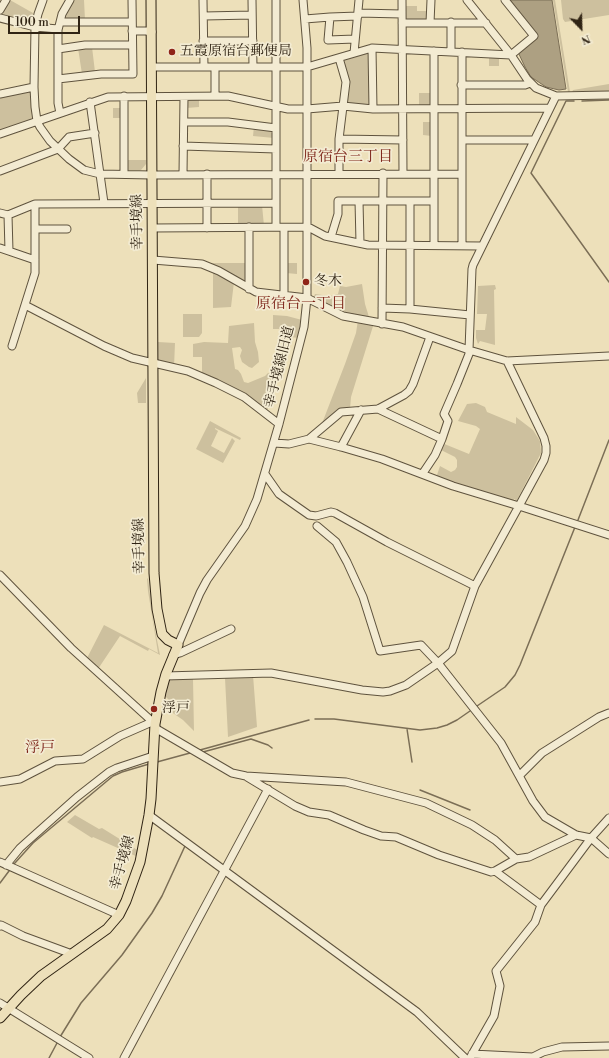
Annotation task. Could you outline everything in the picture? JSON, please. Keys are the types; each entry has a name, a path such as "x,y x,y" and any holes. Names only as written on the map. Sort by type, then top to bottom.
{"main road":[{"name":"幸手境線","path":"0,1018 41,976 97,938 107,929 119,915 132,888 140,862 149,815 154,725 165,676 178,645 165,638 162,634 155,591 153,515 151,0"}],"street":[{"path":"0,10 6,0"},
{"path":"44,0 38,14 35,28 34,87 37,121 44,133 58,149 80,167 89,171 100,174 462,174"},
{"path":"60,113 58,103 58,29 62,14 70,0"},
{"path":"58,79 101,74 133,74 132,0"},
{"path":"203,0 204,67"},
{"path":"252,0 252,67"},
{"path":"276,0 276,203 280,227 284,295"},
{"name":"幸手境線旧道","path":"178,645 207,580 245,526 258,500 304,327 307,298 307,38 303,0"},
{"path":"354,53 359,0"},
{"path":"402,0 403,173"},
{"path":"430,23 431,0"},
{"path":"467,0 511,55 530,83 556,96 609,95"},
{"path":"151,67 307,67 372,48 511,55 534,36 505,0"},
{"path":"305,19 358,15 402,14"},
{"path":"204,16 252,16"},
{"path":"330,17 328,40 355,39"},
{"path":"0,18 35,28 58,29"},
{"path":"60,22 132,22"},
{"path":"402,23 451,22 486,24"},
{"path":"451,22 451,52"},
{"path":"132,32 146,34 152,32"},
{"path":"203,41 252,42"},
{"path":"58,49 85,45 132,45"},
{"path":"372,48 373,109"},
{"path":"434,51 434,245"},
{"path":"462,52 462,245"},
{"path":"339,58 346,82 339,139 339,173"},
{"path":"215,67 215,96"},
{"path":"461,85 525,85 530,83"},
{"path":"0,94 34,87"},
{"path":"124,96 124,174"},
{"path":"0,134 90,102 108,97 124,96 228,96 276,107 307,110 343,106 373,109 550,108"},
{"path":"423,473 435,455 442,439 448,421 444,414 469,354 472,269 556,96"},
{"path":"183,174 184,97"},
{"path":"90,102 104,203"},
{"path":"184,122 228,122 276,128"},
{"path":"0,171 58,149 69,137 95,133"},
{"path":"339,139 403,140"},
{"path":"462,140 534,140"},
{"path":"183,146 276,149"},
{"path":"382,324 383,173"},
{"path":"207,174 207,228"},
{"path":"331,238 338,214 338,201 434,201"},
{"path":"359,201 360,243"},
{"path":"410,201 410,309"},
{"path":"0,213 8,215 35,204 276,203"},
{"path":"12,346 35,273 35,204"},
{"path":"8,215 9,251"},
{"path":"249,227 249,289"},
{"path":"152,228 307,227 331,238 360,243 382,245 482,246"},
{"path":"35,229 68,229"},
{"path":"0,248 35,260"},
{"path":"153,260 202,264 219,271 249,289 264,294 307,298 343,316 403,327 469,350 507,361 609,356"},
{"path":"25,305 108,348 132,358 188,372 216,383 244,397 279,424"},
{"path":"382,308 410,309 470,315"},
{"path":"274,443 289,444 309,439 341,412 378,409 404,395 409,391 422,362 430,337"},
{"path":"165,676 271,673 362,690 383,692 402,687 438,663 452,651 475,586 544,460 546,453 544,438 507,361"},
{"path":"378,409 442,439"},
{"path":"341,447 362,410"},
{"path":"309,439 382,459 423,473 453,486 609,535"},
{"path":"265,474 279,494 309,515 316,516 335,512 387,542 475,586"},
{"path":"317,526 336,542 347,562 363,597 380,651 382,652 421,644 438,663 501,743 533,801 545,817 576,835 591,838 609,854"},
{"path":"1,576 70,648 154,725 232,773 246,776 346,782 426,803 472,825 495,840 516,859"},
{"path":"173,655 231,629"},
{"path":"520,775 542,753 599,717 609,713"},
{"path":"0,782 20,779 55,761 83,759 120,736 154,725"},
{"path":"119,915 3,864 77,797 109,772 153,756"},
{"path":"246,776 295,806 309,812 329,815 381,836 396,837 439,855 491,872 516,859 529,857 576,835"},
{"path":"124,1058 268,789"},
{"path":"149,815 417,1012 465,1058"},
{"path":"609,818 591,838 541,905 535,922 496,972 500,986 494,1016 471,1056 533,1057 543,1052 562,1047 609,1046"},
{"path":"495,871 541,905"},
{"path":"0,926 1,925 23,936 72,954"},
{"path":"0,1003 89,1058"}],"shaded area":[{"path":"8,0 33,13 31,23 0,15"},
{"path":"73,0 84,0 85,20 64,19"},
{"path":"508,0 552,0 566,89 559,90 546,87 531,77 518,52 538,37"},
{"path":"553,0 555,0 570,92 568,92"},
{"path":"561,0 609,0 609,15 565,22 563,19"},
{"path":"406,6 417,6 417,11 429,11 429,20 408,21 406,19"},
{"path":"92,47 95,72 82,74 78,48"},
{"path":"368,51 371,54 372,104 368,107 345,103 342,61 343,59"},
{"path":"489,56 499,56 499,66 489,66"},
{"path":"609,84 609,91 572,92 573,90"},
{"path":"28,90 30,92 31,120 0,132 0,96"},
{"path":"419,93 432,93 432,105 419,106"},
{"path":"187,99 199,99 199,107 186,108"},
{"path":"113,108 122,108 122,118 113,118"},
{"path":"423,122 432,122 432,136 423,135"},
{"path":"254,126 273,128 274,138 253,136"},
{"path":"125,160 146,160 146,164 141,170 128,170 126,168"},
{"path":"238,205 262,205 264,226 238,226"},
{"path":"205,263 246,263 247,284"},
{"path":"285,263 297,263 297,274 286,273"},
{"path":"214,271 234,282 231,307 213,308"},
{"path":"362,284 365,304 369,317 344,314 313,299 315,294 330,296 338,294 340,286 346,287"},
{"path":"495,285 495,345 480,341 478,344 476,330 485,330 487,314 477,314 478,286"},
{"path":"183,314 202,314 202,333 199,337 183,337"},
{"path":"273,315 287,316 302,320 299,338 281,336 282,329 273,329"},
{"path":"358,320 374,323 351,397 350,409 321,426 356,333"},
{"path":"254,323 255,342 259,362 252,368 249,367 242,362 240,356 242,350 240,347 232,348 235,369 241,374 244,382 248,383 265,376 268,373 274,374 267,412 201,374 202,357 193,357 193,344 204,342 228,343 229,326"},
{"path":"158,342 175,343 174,367 158,363"},
{"path":"146,378 146,403 138,403 137,393"},
{"path":"476,403 485,407 487,412 516,424 516,417 533,430 540,441 541,453 516,502 515,499 513,500 514,503 453,484 429,474 427,471 432,463 429,468 429,473 434,475 437,475 440,466 451,472 457,467 457,460 455,457 441,450 442,443 469,454 480,429 476,426 458,421 467,404"},
{"path":"210,421 241,438 240,440 215,428 218,431 211,446 224,453 232,438 235,441 223,463 196,449"},
{"path":"148,578 153,620 160,655 149,649 148,651 120,636 98,669 86,660 104,625 158,653 148,591"},
{"path":"253,675 257,727 228,737 225,678"},
{"path":"192,677 194,731 183,720 167,709 167,705 170,701 165,696 169,678"},
{"path":"75,815 99,829 102,828 139,851 138,857 93,837 92,838 67,822"}],"waterway":[{"path":"582,101 609,100"},
{"path":"574,101 566,101 531,173 609,282"},
{"path":"578,520 609,440"},
{"path":"477,706 505,687 515,675 575,527"},
{"path":"315,719 334,719 420,730 447,725 470,711"},
{"path":"200,750 309,720"},
{"path":"407,729 412,762"},
{"path":"200,750 203,752 251,739 272,748"},
{"path":"157,762 190,753"},
{"path":"14,864 33,843 113,776 149,764"},
{"path":"420,790 470,810"},
{"path":"60,1037 81,1003 122,955 152,913 162,896 185,846"},
{"path":"0,883 9,871"},
{"path":"49,1058 57,1043"}],"place":[{"name":"五霞原宿台郵便局","path":"172,52"},
{"name":"冬木","path":"306,282"},
{"name":"浮戸","path":"154,709"}],"district":[{"name":"原宿台三丁目","path":"348,157"},
{"name":"原宿台一丁目","path":"301,304"},
{"name":"浮戸","path":"40,748"}]}
